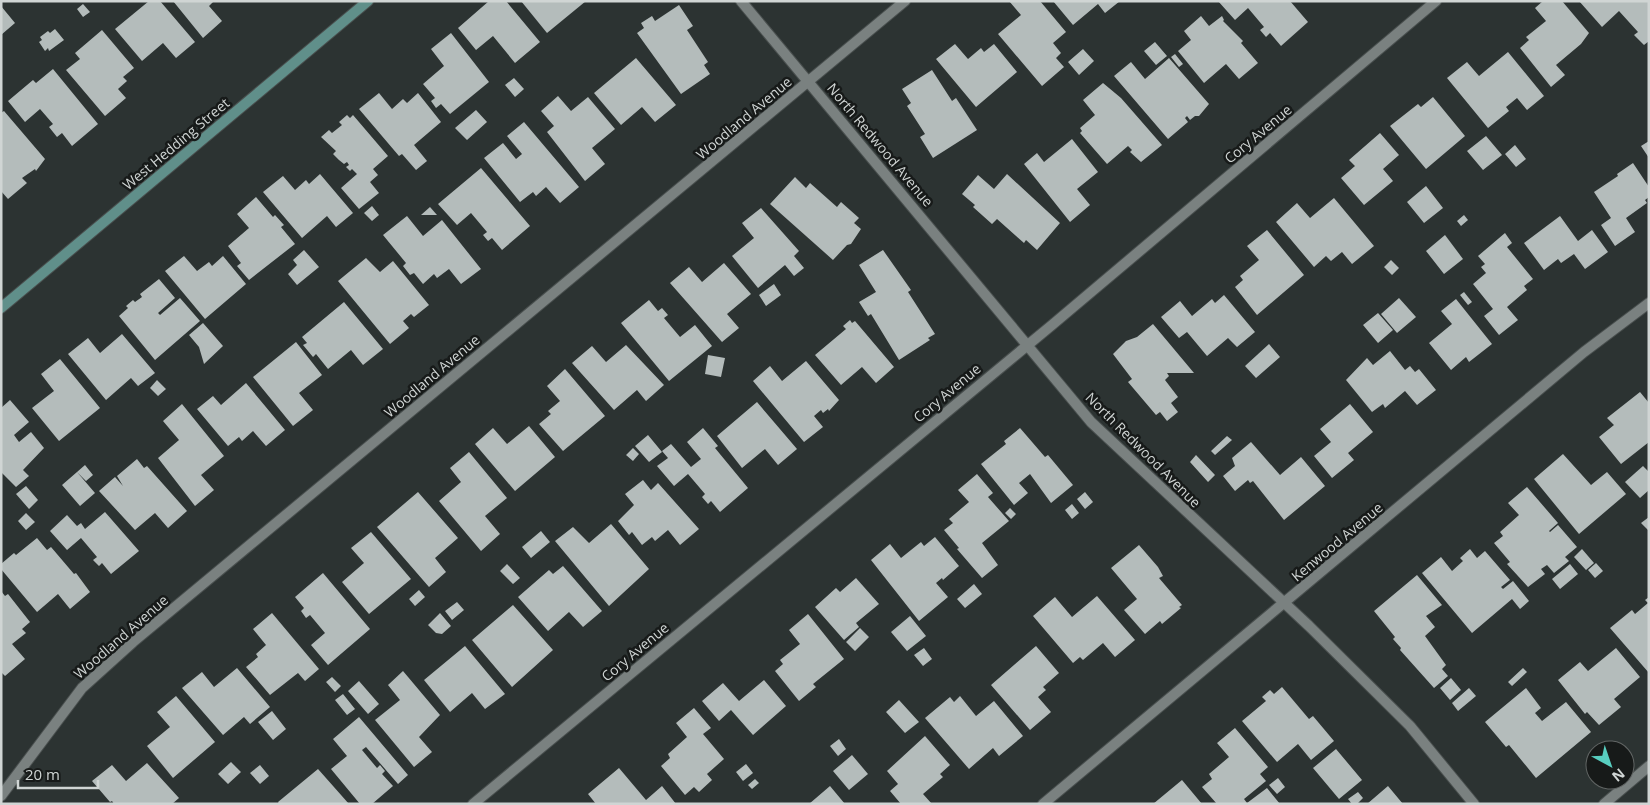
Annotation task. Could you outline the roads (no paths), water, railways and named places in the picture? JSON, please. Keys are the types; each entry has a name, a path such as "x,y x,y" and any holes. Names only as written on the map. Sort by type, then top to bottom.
{"main road":[{"name":"West Hedding Street","path":"1,308 368,1"}],"street":[{"name":"North Redwood Avenue","path":"741,1 1091,422 1410,726 1474,804"},
{"name":"Woodland Avenue","path":"1,796 82,688 133,642 904,1"},
{"name":"Cory Avenue","path":"473,804 1028,344 1436,1"},
{"name":"Kenwood Avenue","path":"1043,804 1584,352 1649,303"},
{"path":"1604,804 1649,766"}]}
